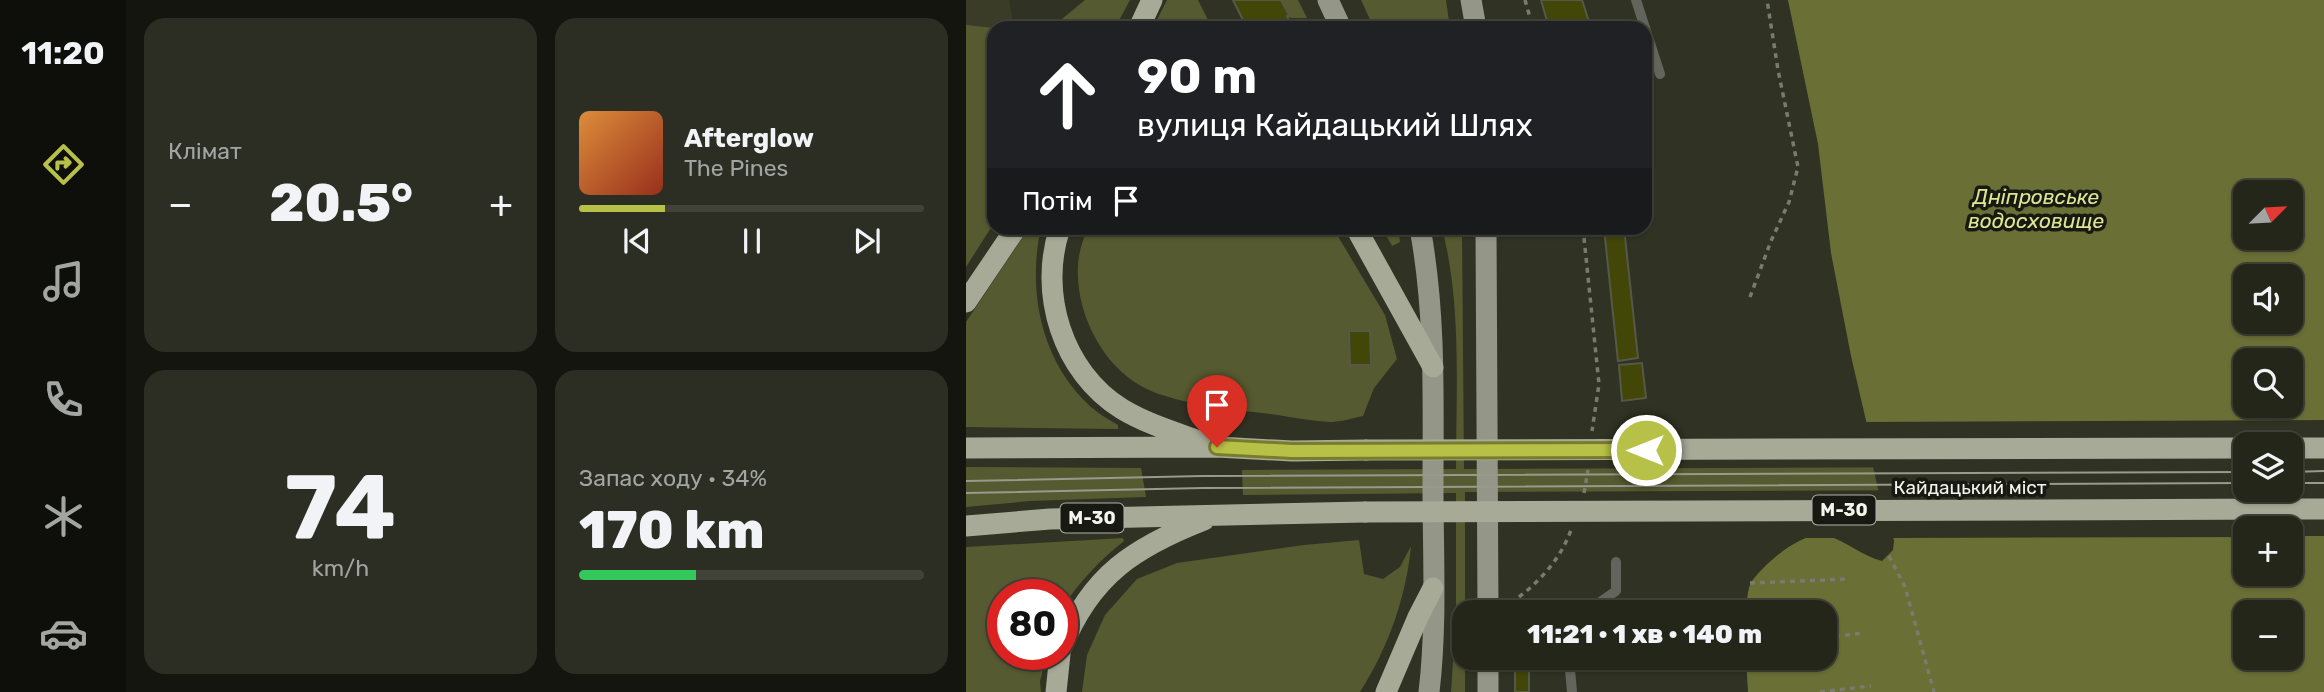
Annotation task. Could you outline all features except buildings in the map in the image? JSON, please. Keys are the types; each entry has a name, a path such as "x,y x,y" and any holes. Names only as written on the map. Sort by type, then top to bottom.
{"highway":[{"path":"1142,21 1152,0"},
{"path":"966,302 1011,235"},
{"path":"1058,235 1052,254 1051,283 1055,312 1067,347 1089,382 1120,407 1155,426 1217,447"},
{"path":"1360,235 1433,367"},
{"path":"966,448 1217,447"},
{"name":"Кайдацький міст","path":"1217,447 1292,451 2233,448"},
{"path":"2303,448 2324,447"},
{"name":"Кайдацький міст","path":"1219,514 2324,509"},
{"path":"1078,612 1094,589 1126,559 1165,536 1219,514"},
{"name":"М-30","path":"966,526 1050,519 1219,514"},
{"path":"1386,692 1433,588"},
{"path":"1055,692 1058,670"}],"main road":[{"path":"1328,0 1338,21"},
{"path":"1471,0 1475,21"},
{"path":"1421,235 1428,270 1433,367 1433,588 1429,692"},
{"path":"1486,235 1488,600"},
{"path":"1488,670 1488,692"}],"lane":[{"path":"1636,0 1643,21"},
{"path":"1652,49 1660,74"},
{"path":"1603,600 1616,591 1616,562"},
{"path":"1570,670 1572,692"}],"path":[{"path":"1525,0 1531,21"},
{"path":"1750,297 1789,202 1798,167 1767,0"},
{"path":"1889,556 1905,587 1934,692"},
{"path":"1750,583 1848,579"},
{"path":"1837,636 1865,633"},
{"path":"1820,692 1871,685"}],"shaded area":[{"path":"966,0 1009,0 1013,21 987,21 987,55 966,135"},
{"path":"1085,0 1130,0 1119,21 1060,21"},
{"path":"1167,0 1198,0 1208,21 1156,21"},
{"path":"1276,0 1298,0 1307,18 1285,16"},
{"path":"1361,0 1446,0 1449,21 1371,21"},
{"path":"966,25 987,27 987,234 966,267"},
{"path":"1024,235 1040,235 1037,300 1050,347 1060,369 1074,389 1094,410 1118,425 1118,429 966,427 966,322"},
{"path":"1086,235 1337,235 1385,315 1397,359 1374,388 1363,416 1339,421 1217,407 1153,392 1126,376 1113,364 1093,334 1078,282"},
{"path":"1386,235 1399,235 1400,242 1392,246"},
{"path":"1443,235 1462,235 1464,469 2203,466 2233,482 2233,489 1465,492 1465,600 1456,600 1456,493 1243,495 1242,470 1456,469 1457,378 1453,287"},
{"path":"966,467 1141,468 1146,497 1030,501 966,507"},
{"path":"1123,538 1124,541 1078,587 1078,579 987,579 987,670 1043,670 1041,692 966,692 966,547"},
{"path":"1359,540 1364,574 1383,579 1400,567 1411,546 1405,585 1394,622 1379,658 1360,692 1082,692 1087,655 1105,615 1137,579 1177,563"},
{"path":"1452,670 1465,670 1465,692 1451,692"}],"water":[{"name":"Дніпровське водосховище","path":"1788,0 2324,0 2324,692 1748,692 1747,670 1837,670 1837,600 1748,600 1750,584 1766,565 1797,542 1819,535 1828,536 1882,561 1893,550 1894,541 1851,356 1831,253 1818,144"}],"pier":[{"path":"2324,420 2324,536 2303,536 2303,516 2233,516 2233,537 1889,538 1863,422"},
{"path":"1825,531 1841,538 1798,538 1805,534"}],"tram line":[{"path":"2303,472 2324,471"},
{"path":"966,481 1203,476 2233,472"},
{"path":"966,493 1203,488 2233,483"},
{"path":"2303,483 2324,483"}],"route":[{"path":"1217,447 1292,451 1646,450"}]}
